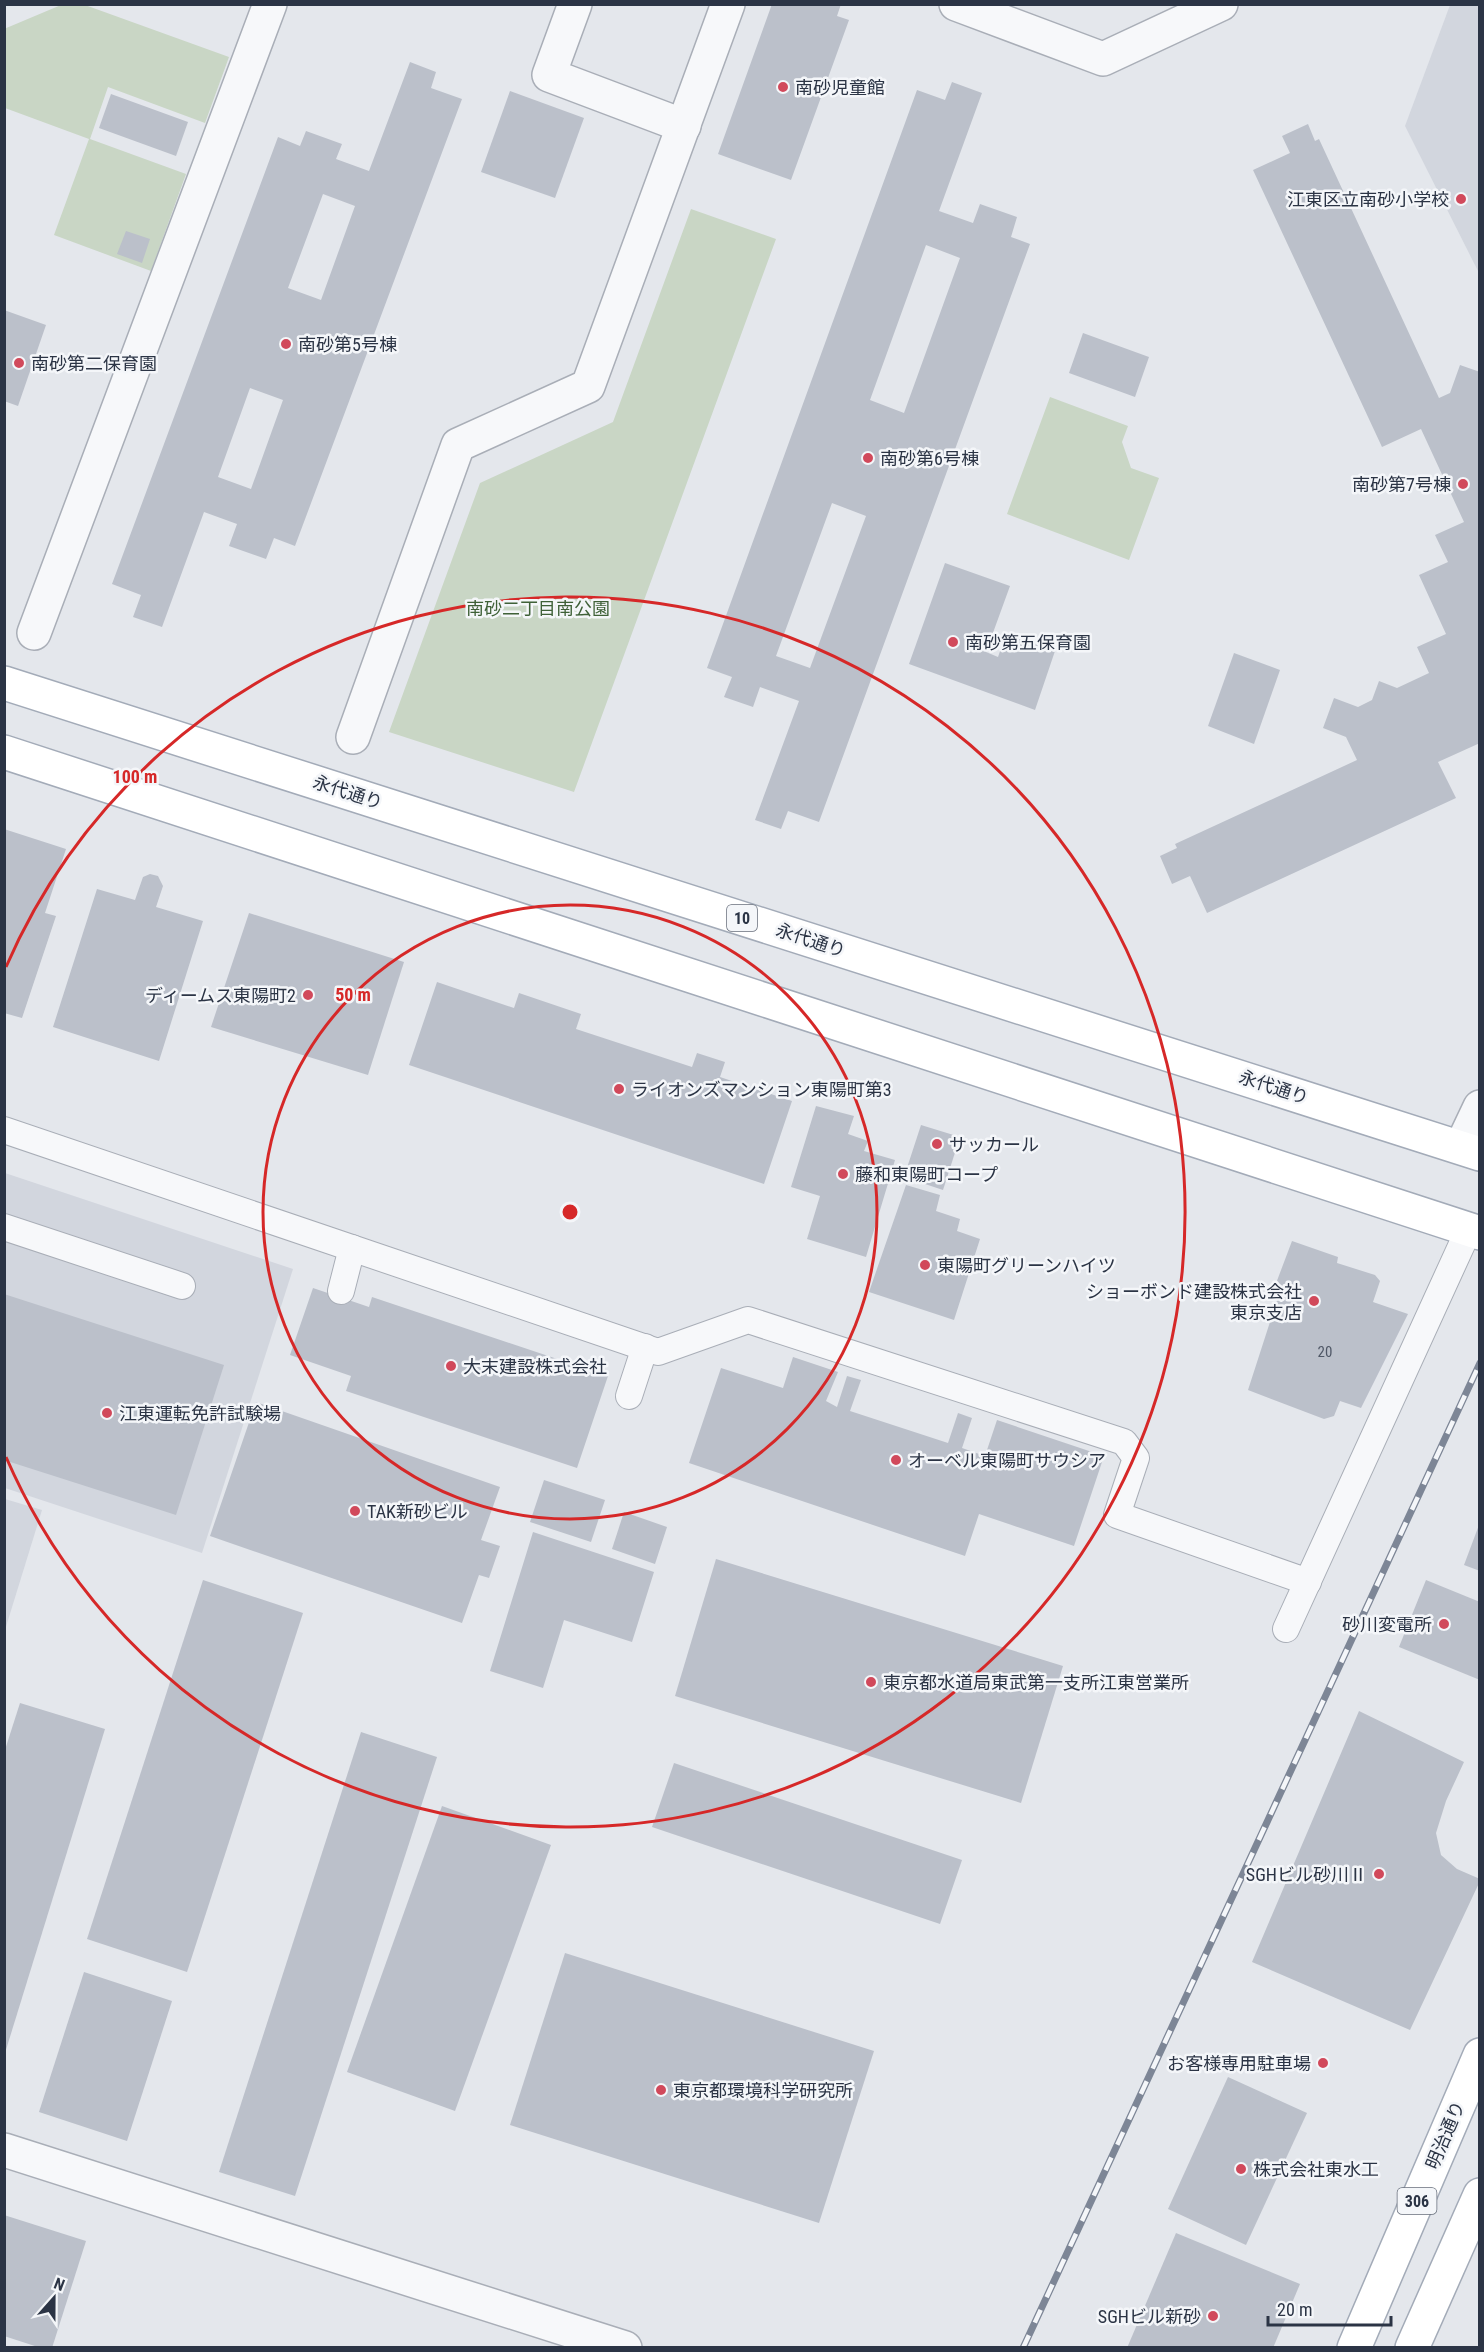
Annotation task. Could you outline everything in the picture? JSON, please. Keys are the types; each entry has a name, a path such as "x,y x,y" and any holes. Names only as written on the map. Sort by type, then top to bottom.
{"main road":[{"name":"永代通り","path":"4,682 1470,1150"},
{"path":"4,752 1474,1231"},
{"name":"明治通り","path":"1354,2348 1479,2055"},
{"path":"1412,2348 1479,2195"}],"street":[{"path":"34,633 270,4"},
{"path":"575,4 549,75 684,126"},
{"path":"352,737 458,445 588,386 728,4"},
{"path":"956,4 1103,59 1221,4"},
{"path":"1470,1150 1479,1107"},
{"path":"4,2150 625,2348"}],"lane":[{"path":"4,1130 658,1352 748,1320 1124,1442 1136,1458 1117,1515 1308,1582"},
{"path":"4,1227 182,1286"},
{"path":"1286,1629 1474,1231"},
{"path":"341,1291 352,1248"},
{"path":"629,1396 645,1347"}],"shaded area":[{"name":"江東区立南砂小学校","path":"1450,5 1479,5 1479,273 1405,126"},
{"path":"5,1173 293,1269 202,1553 5,1488"},
{"path":"4,1499 42,1510 5,1630"}],"green space":[{"path":"61,5 85,5 229,57 205,123 108,87 90,139 186,174 151,271 54,235 89,139 5,108 4,29"},
{"name":"南砂二丁目南公園","path":"691,209 776,239 574,792 389,732 480,483 613,422"},
{"path":"1050,397 1128,426 1122,442 1131,468 1159,478 1129,560 1007,514"}],"building":[{"name":"南砂児童館","path":"772,4 841,4 837,16 849,20 791,180 718,154"},
{"name":"南砂第5号棟","path":"410,62 436,72 431,88 462,99 295,546 274,538 266,559 229,546 237,524 204,512 162,627 133,617 141,595 112,584 278,137 300,146 306,131 342,144 336,159 369,171","holes":["323,194 355,206 321,300 288,288","250,388 283,400 251,489 218,477"]},
{"name":"南砂第6号棟","path":"952,82 982,93 939,211 973,223 980,204 1017,217 1011,237 1030,244 819,822 788,811 781,829 755,820 799,701 760,687 753,707 724,697 732,677 707,668 917,90 945,100","holes":["926,245 960,258 904,413 870,400","832,503 866,516 810,668 776,656"]},
{"path":"510,91 584,118 555,198 481,172"},
{"path":"111,94 188,122 176,156 99,128"},
{"name":"南砂第7号棟","path":"1308,124 1315,141 1319,139 1439,398 1450,393 1460,365 1480,372 1480,743 1438,762 1456,798 1207,913 1190,876 1172,884 1160,856 1177,848 1175,844 1357,760 1346,737 1323,728 1334,698 1358,707 1372,700 1379,681 1397,688 1429,673 1417,647 1446,634 1419,575 1448,562 1435,535 1464,522 1421,429 1382,447 1253,170 1290,153 1282,136"},
{"path":"126,231 150,239 142,263 117,254"},
{"name":"南砂第二保育園","path":"4,310 46,325 18,406 4,401"},
{"path":"1083,333 1149,357 1135,397 1069,373"},
{"name":"南砂第五保育園","path":"945,563 1010,586 986,652 998,657 1006,634 1055,651 1035,710 909,664"},
{"path":"1234,653 1280,670 1254,744 1208,726"},
{"path":"4,829 66,849 45,913 56,916 22,1018 4,1013"},
{"path":"150,874 158,876 163,886 156,907 203,921 159,1061 53,1027 97,889 135,900 143,877"},
{"name":"ディームス東陽町2","path":"249,913 404,962 368,1075 211,1027"},
{"name":"ライオンズマンション東陽町第3","path":"437,982 514,1008 519,993 581,1014 576,1029 692,1067 697,1053 725,1062 720,1077 792,1101 764,1184 409,1065"},
{"name":"藤和東陽町コープ","path":"816,1106 854,1116 848,1134 868,1141 864,1151 895,1160 866,1257 807,1239 820,1196 791,1187"},
{"path":"921,1125 960,1137 943,1190 904,1177"},
{"name":"東陽町グリーンハイツ","path":"906,1185 940,1195 936,1211 960,1219 957,1231 980,1239 954,1320 869,1292"},
{"path":"1292,1241 1338,1257 1337,1263 1375,1275 1380,1281 1373,1302 1408,1314 1361,1408 1340,1401 1334,1416 1324,1419 1248,1390 1281,1288 1275,1286"},
{"path":"313,1288 369,1307 372,1297 608,1376 577,1468 346,1391 351,1376 290,1355"},
{"name":"江東運転免許試験場","path":"4,1294 224,1365 176,1515 4,1460"},
{"name":"オーベル東陽町サウシア","path":"793,1357 838,1372 826,1401 837,1407 847,1376 861,1380 850,1411 948,1443 958,1413 972,1418 962,1448 985,1456 997,1420 1104,1456 1074,1546 979,1514 965,1556 689,1463 721,1368 783,1388"},
{"name":"TAK新砂ビル","path":"256,1402 500,1487 481,1540 500,1546 489,1578 479,1575 462,1623 210,1536"},
{"path":"544,1480 605,1500 591,1542 530,1522"},
{"path":"624,1512 667,1527 655,1564 612,1549"},
{"path":"1480,1525 1480,1571 1464,1565"},
{"path":"533,1532 654,1572 632,1642 564,1620 543,1688 490,1671"},
{"path":"716,1559 1063,1666 1021,1803 675,1696"},
{"path":"203,1580 303,1613 187,1972 87,1939"},
{"name":"砂川変電所","path":"1426,1580 1480,1602 1480,1680 1399,1647"},
{"path":"20,1703 105,1729 5,2053 4,1753"},
{"name":"SGHビル砂川Ⅱ","path":"1359,1711 1464,1762 1446,1801 1436,1833 1441,1855 1457,1869 1480,1881 1410,2030 1252,1962"},
{"path":"361,1732 437,1757 295,2196 219,2172"},
{"path":"674,1763 962,1860 940,1924 652,1827"},
{"path":"442,1806 551,1845 455,2111 347,2072"},
{"path":"565,1953 874,2051 819,2223 510,2125"},
{"path":"84,1972 172,2001 127,2141 39,2112"},
{"path":"1228,2077 1307,2113 1246,2245 1168,2209"},
{"path":"4,2215 86,2241 52,2348 41,2348 4,2336"},
{"name":"SGHビル新砂","path":"1176,2233 1300,2284 1273,2348 1127,2348"}],"railway":[{"path":"1023,2348 1480,1363"}],"place":[{"name":"南砂児童館","path":"783,87"},
{"name":"江東区立南砂小学校","path":"1461,199"},
{"name":"南砂第5号棟","path":"286,344"},
{"name":"南砂第二保育園","path":"19,363"},
{"name":"南砂第6号棟","path":"868,458"},
{"name":"南砂第7号棟","path":"1463,484"},
{"name":"南砂第五保育園","path":"953,642"},
{"name":"ディームス東陽町2","path":"308,995"},
{"name":"ライオンズマンション東陽町第3","path":"619,1089"},
{"name":"サッカール","path":"937,1144"},
{"name":"藤和東陽町コープ","path":"843,1174"},
{"name":"東陽町グリーンハイツ","path":"925,1265"},
{"name":"ショーボンド建設株式会社 東京支店","path":"1314,1301"},
{"name":"大末建設株式会社","path":"451,1366"},
{"name":"江東運転免許試験場","path":"107,1413"},
{"name":"オーベル東陽町サウシア","path":"896,1460"},
{"name":"TAK新砂ビル","path":"355,1511"},
{"name":"砂川変電所","path":"1444,1624"},
{"name":"東京都水道局東武第一支所江東営業所","path":"871,1682"},
{"name":"SGHビル砂川Ⅱ","path":"1379,1874"},
{"name":"お客様専用駐車場","path":"1323,2063"},
{"name":"東京都環境科学研究所","path":"661,2090"},
{"name":"株式会社東水工","path":"1241,2169"},
{"name":"SGHビル新砂","path":"1213,2316"}]}
